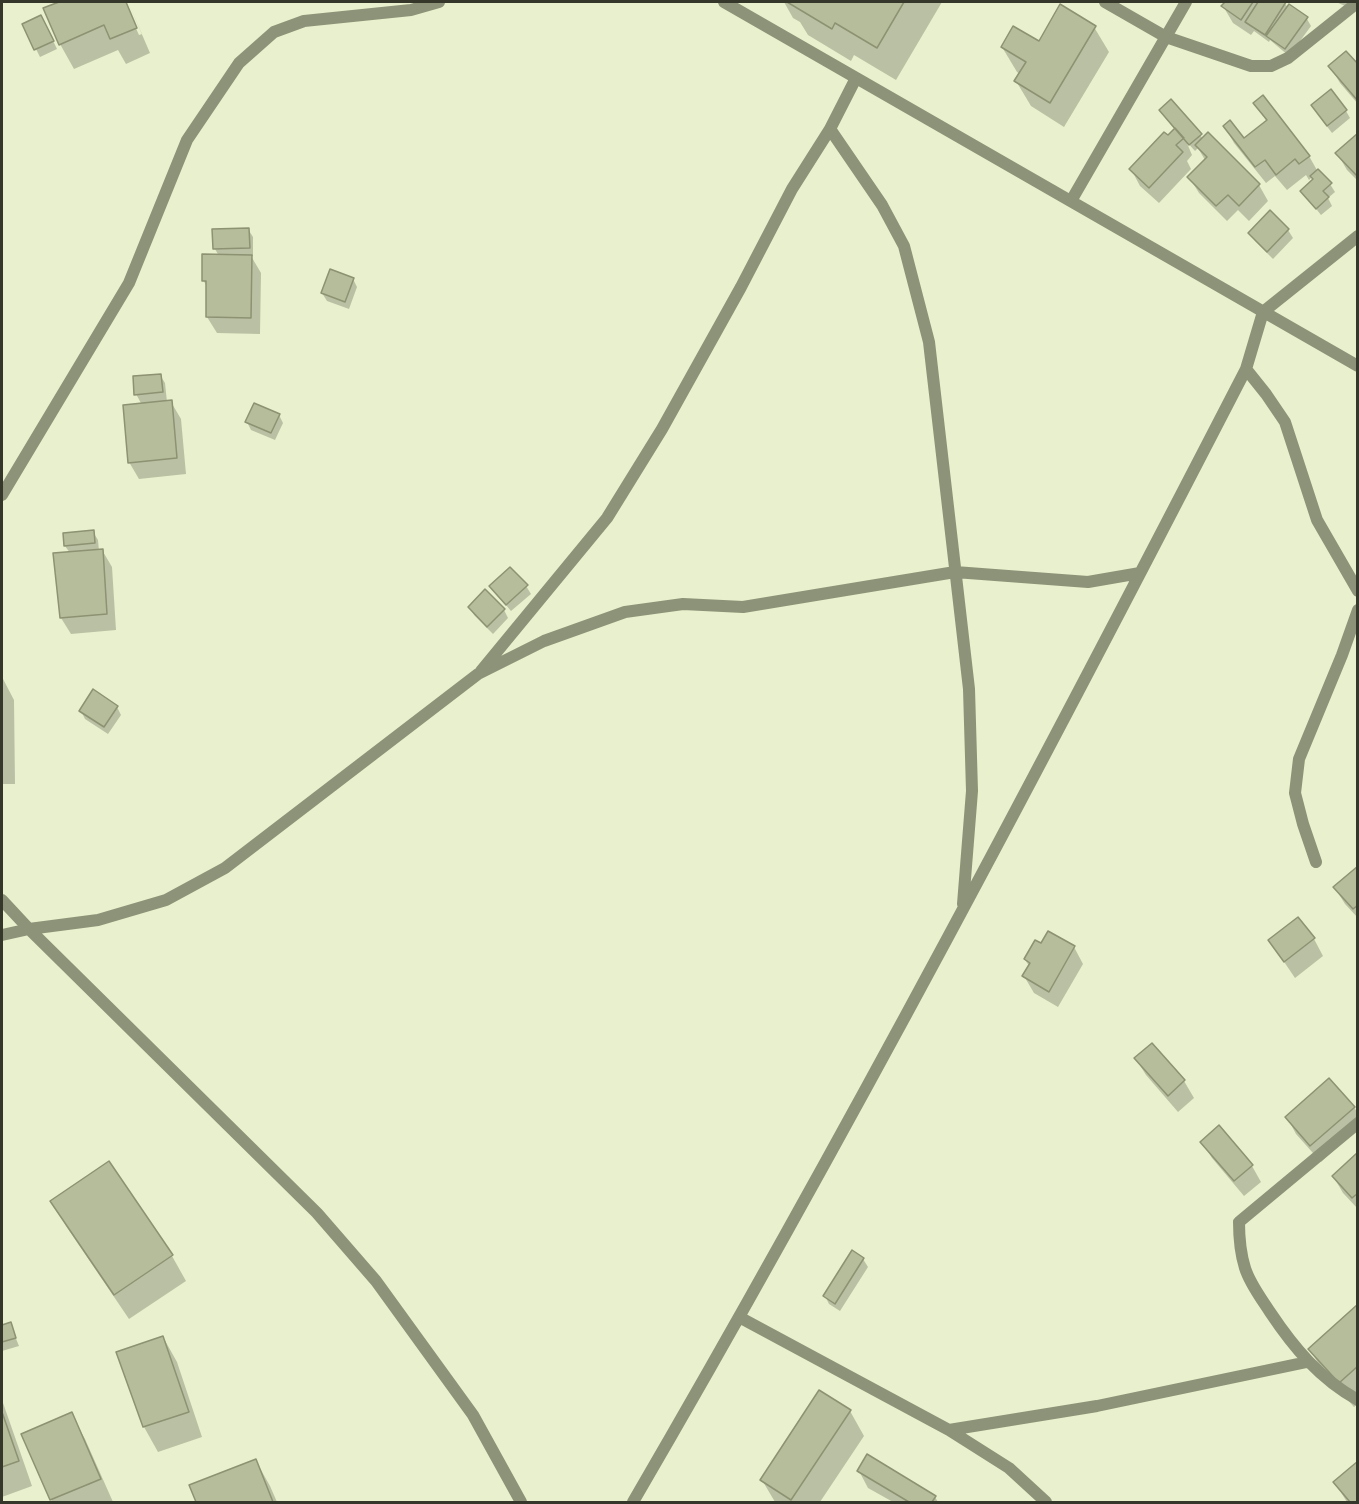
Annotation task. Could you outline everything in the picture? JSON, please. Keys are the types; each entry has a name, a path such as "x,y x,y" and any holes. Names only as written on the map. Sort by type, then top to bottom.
{"street":[{"path":"2,495 129,283 187,140 239,63 274,32 304,21 411,10 439,2"},
{"path":"724,2 1358,366"},
{"path":"1105,2 1166,37 1251,66 1271,66 1288,58 1358,2"},
{"path":"1071,201 1186,2"},
{"path":"478,674 608,518 662,429 741,287 792,189 830,129 856,78"},
{"path":"830,129 882,205 904,246 929,342 969,689 972,790 963,909"},
{"path":"633,1503 930,972 1246,369 1263,312 1358,236"},
{"path":"1246,369 1285,422 1317,520 1358,591"},
{"path":"2,935 98,920 166,900 225,868 478,674 544,641 625,612 684,604 743,607 955,572 1088,582 1140,573"},
{"path":"1316,862 1295,793 1299,759 1358,610"},
{"path":"2,900 317,1213 368,1272 473,1414 521,1503"},
{"path":"1358,1123 1239,1222 1239,1247 1245,1270 1257,1293 1307,1362 1336,1388 1358,1400"},
{"path":"739,1317 949,1430 1009,1468 1046,1503"},
{"path":"949,1430 1097,1406 1307,1362"}],"building":[{"path":"59,2 126,2 137,28 110,39 104,25 59,45 43,8"},
{"path":"787,2 904,2 877,48 835,23 832,29"},
{"path":"1225,2 1253,2 1241,20 1221,6"},
{"path":"1258,2 1286,2 1265,35 1245,22"},
{"path":"1060,4 1096,26 1050,103 1014,81 1026,62 1001,47 1013,26 1039,41"},
{"path":"1289,4 1308,17 1285,49 1266,36"},
{"path":"41,15 54,41 34,50 22,24"},
{"path":"1346,51 1358,64 1358,101 1328,66"},
{"path":"1331,89 1347,110 1327,126 1311,105"},
{"path":"1263,95 1310,156 1299,164 1295,159 1276,175 1265,160 1255,167 1223,126 1230,120 1244,138 1267,120 1253,103"},
{"path":"1171,99 1202,134 1189,145 1159,110"},
{"path":"1175,128 1184,138 1176,145 1183,152 1149,188 1129,169 1164,132 1168,135"},
{"path":"1208,132 1260,184 1239,206 1228,195 1216,206 1187,177 1207,157 1195,145"},
{"path":"1358,133 1358,177 1335,153"},
{"path":"1318,169 1332,183 1323,191 1329,197 1316,209 1300,191 1313,179 1310,176"},
{"path":"1270,210 1289,229 1267,252 1248,233"},
{"path":"249,228 250,248 213,249 212,229"},
{"path":"202,254 252,255 251,318 206,317 206,281 202,281"},
{"path":"330,269 354,278 345,302 321,293"},
{"path":"161,374 163,392 134,395 133,376"},
{"path":"172,400 177,458 128,463 123,405"},
{"path":"254,403 280,414 271,433 245,422"},
{"path":"94,530 95,543 64,546 63,533"},
{"path":"103,549 107,614 60,618 53,553"},
{"path":"510,567 528,585 506,605 489,586"},
{"path":"485,589 505,609 487,627 468,607"},
{"path":"93,689 118,706 104,727 79,711"},
{"path":"1358,866 1358,905 1353,909 1333,887"},
{"path":"1298,917 1315,938 1284,962 1268,940"},
{"path":"1048,931 1075,946 1049,992 1022,976 1030,963 1024,959 1035,940 1041,943"},
{"path":"1152,1043 1185,1080 1168,1096 1134,1058"},
{"path":"1329,1078 1355,1107 1310,1146 1285,1117"},
{"path":"1219,1125 1253,1165 1234,1181 1200,1142"},
{"path":"1358,1152 1358,1193 1352,1198 1332,1176"},
{"path":"109,1161 173,1255 114,1295 50,1201"},
{"path":"852,1250 864,1258 835,1304 823,1296"},
{"path":"1358,1304 1358,1366 1339,1383 1308,1349"},
{"path":"11,1322 16,1338 2,1342 2,1325"},
{"path":"163,1336 189,1412 143,1427 116,1352"},
{"path":"819,1390 851,1410 791,1500 760,1480"},
{"path":"2,1412 19,1461 2,1467"},
{"path":"72,1412 101,1479 50,1500 21,1434"},
{"path":"867,1454 936,1496 932,1502 909,1502 857,1471"},
{"path":"256,1459 273,1502 196,1502 189,1485"},
{"path":"1358,1461 1358,1502 1350,1502 1333,1482"}]}
